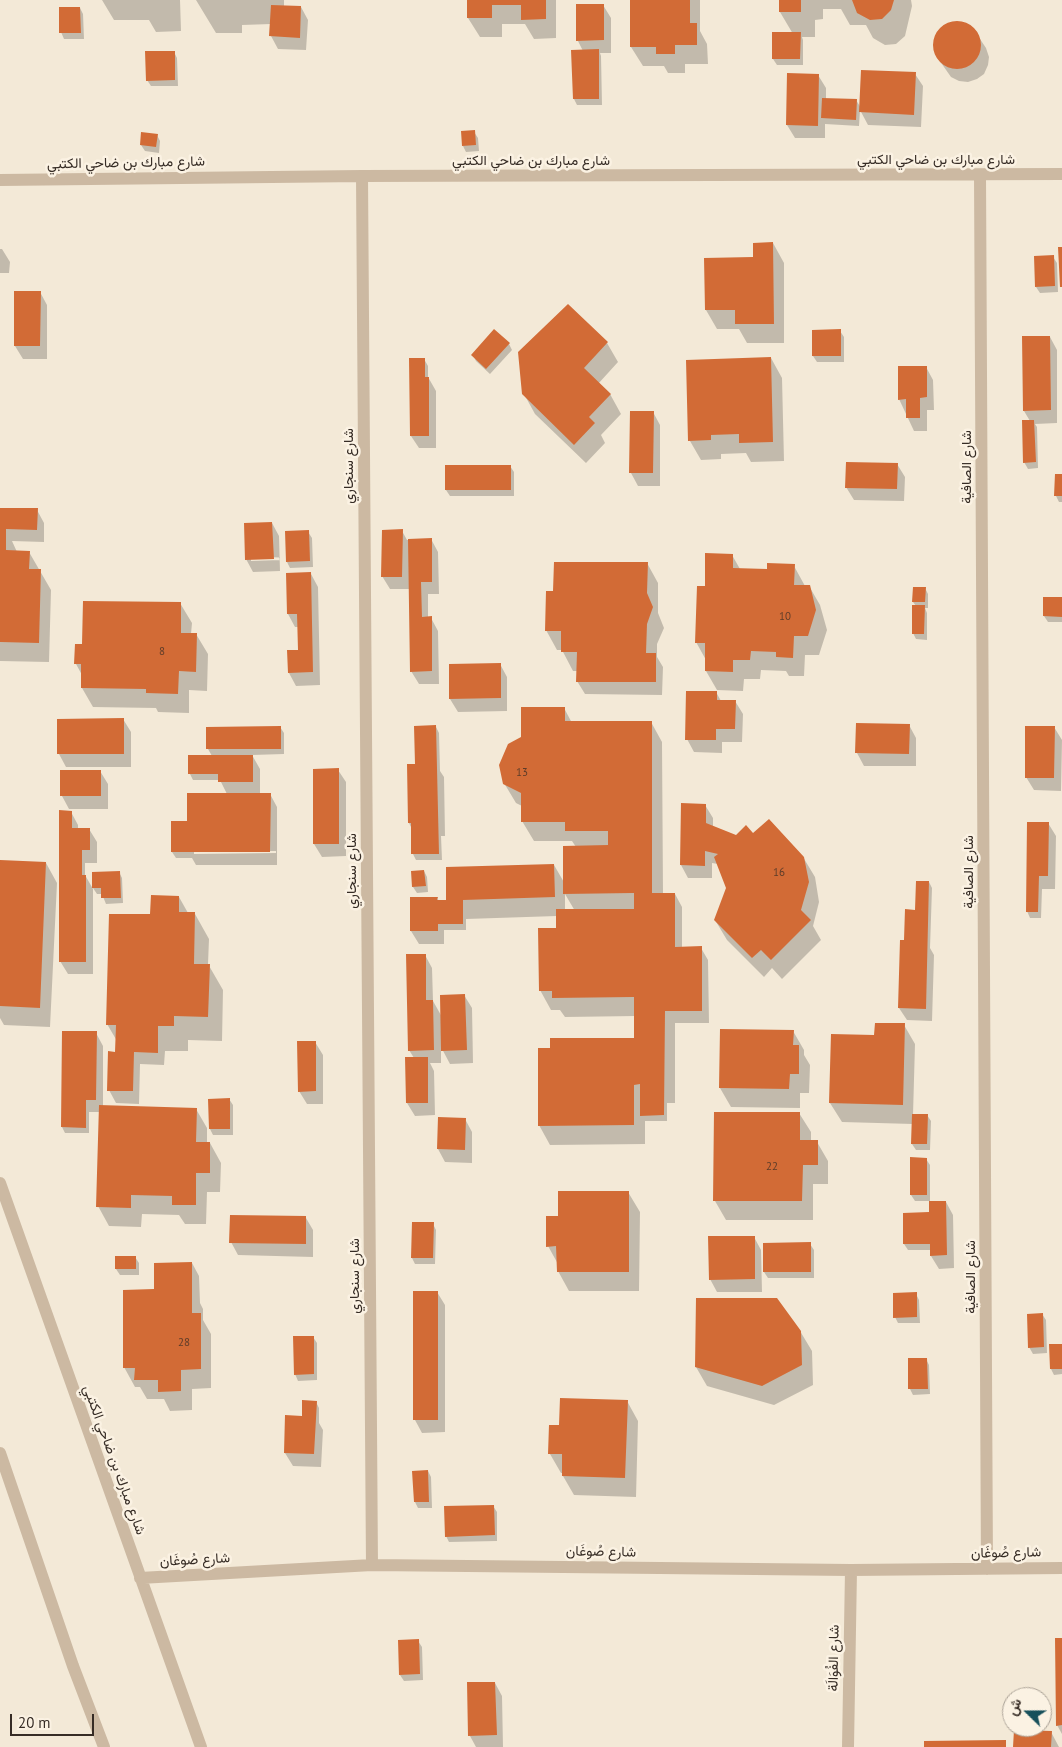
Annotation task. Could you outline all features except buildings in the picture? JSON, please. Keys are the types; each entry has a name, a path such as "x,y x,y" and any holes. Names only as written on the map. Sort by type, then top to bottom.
{"street":[{"name":"شارع مبارك بن ضاحي الكتبي","path":"0,180 362,176 1062,174"},
{"name":"شارع الصافية","path":"980,175 988,1569"},
{"name":"شارع سنجاري","path":"362,176 372,1565"},
{"name":"شارع مبارك بن ضاحي الكتبي","path":"0,1183 200,1747"},
{"path":"0,1453 72,1666 104,1747"},
{"name":"شارع صُوغَان","path":"140,1578 372,1565 850,1570 1062,1568"},
{"name":"شارع الفُوَالَة","path":"848,1747 850,1570"}]}
